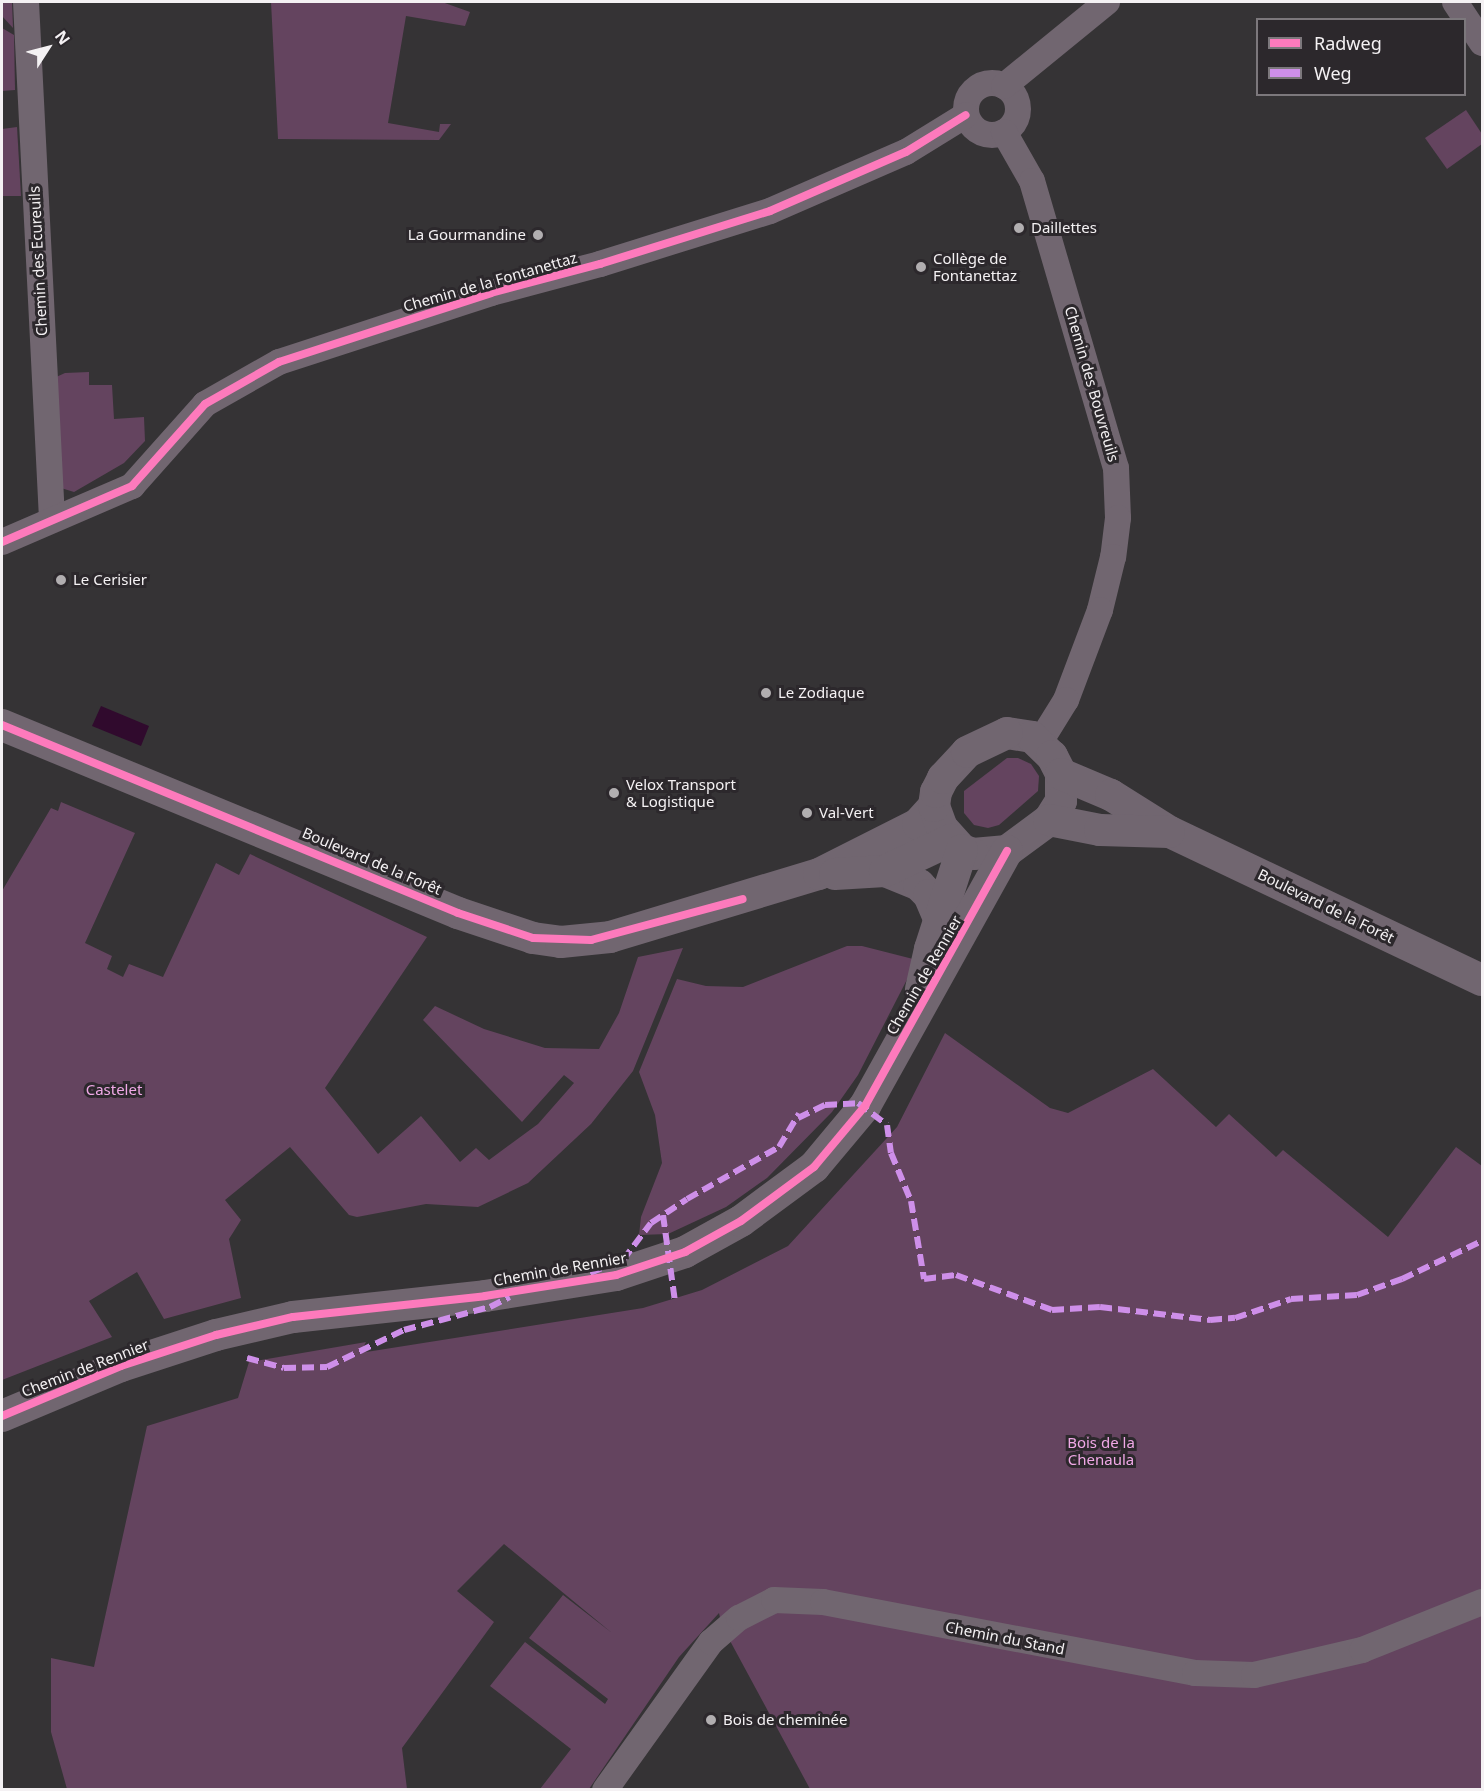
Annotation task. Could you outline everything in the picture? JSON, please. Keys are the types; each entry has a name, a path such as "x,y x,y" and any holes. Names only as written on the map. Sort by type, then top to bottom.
{"street":[{"name":"Chemin des Ecureuils","path":"26,2 52,519"},
{"path":"1004,86 1107,2"},
{"path":"1455,2 1466,18"},
{"path":"1466,19 1482,43"},
{"path":"989,83 1004,86 1014,96 1018,109 1014,122 1004,132 981,133 966,115 973,91 989,83"},
{"name":"Chemin de la Fontanettaz","path":"2,542 52,519 105,501 132,486 205,404 228,388 300,354 770,211 906,152 966,115"},
{"name":"Chemin des Bouvreuils","path":"1004,132 1032,181 1116,468 1113,557 1100,610 1065,700 1040,742"},
{"name":"Boulevard de la Forêt","path":"2,725 458,913 533,938 561,942 610,937 819,874 918,824 934,806"},
{"path":"1007,733 1022,734 1040,742 1061,774 1061,801 1049,820 1007,851 987,856 957,845 937,819 934,806 943,778 967,752 1007,733"},
{"name":"Boulevard de la Forêt","path":"1061,774 1111,795 1170,832 1482,980"},
{"name":"Boulevard de la Forêt","path":"1049,820 1100,830 1170,832"},
{"name":"Boulevard de la Forêt","path":"819,874 885,871 957,845"},
{"name":"Chemin de Rennier","path":"915,1017 957,845"},
{"name":"Chemin de Rennier","path":"2,1416 121,1366 216,1335 292,1317 571,1284 616,1275 685,1252 741,1221 814,1167 865,1106 1007,851"},
{"path":"885,871 919,885 932,901 940,921"},
{"name":"Chemin du Stand","path":"605,1790 711,1642 739,1618 774,1600 823,1602 1195,1673 1254,1675 1362,1650 1482,1602"}],"green space":[{"path":"2,2 12,2 13,28 2,16"},
{"path":"271,2 442,2 470,12 465,26 406,16 388,123 439,132 440,124 451,124 439,140 278,139"},
{"path":"2,28 14,35 15,90 2,91"},
{"path":"1466,110 1482,134 1482,144 1447,169 1425,138"},
{"path":"17,127 21,196 2,196 2,129"},
{"path":"89,372 89,385 112,385 114,419 144,417 145,441 124,463 74,492 61,488 54,378 65,373"},
{"path":"1007,758 1018,758 1031,764 1039,776 1038,791 999,825 988,828 974,825 964,813 964,791"},
{"name":"Castelet","path":"61,802 135,833 85,943 112,956 107,969 123,977 129,964 163,977 216,863 239,875 250,854 427,937 325,1088 378,1154 421,1116 460,1162 476,1148 489,1160 538,1124 574,1083 564,1075 522,1122 423,1020 435,1006 484,1029 545,1048 599,1049 619,1013 638,957 683,948 633,1071 591,1124 528,1183 478,1207 426,1204 357,1217 349,1215 290,1147 225,1200 241,1220 229,1239 241,1298 164,1319 137,1272 89,1301 112,1337 2,1380 2,891 51,808 58,811"},
{"path":"847,946 862,946 917,960 858,1075 832,1112 767,1178 726,1207 668,1234 639,1235 641,1217 662,1163 655,1115 639,1072 677,979 706,986 743,987"},
{"name":"Bois de la Chenaula","path":"945,1033 1050,1108 1068,1113 1153,1069 1216,1127 1229,1114 1276,1157 1283,1150 1388,1237 1456,1147 1482,1166 1482,1789 810,1789 722,1626 719,1613 679,1657 589,1789 540,1789 571,1749 490,1686 525,1642 605,1704 608,1699 529,1638 563,1595 612,1633 504,1544 457,1591 494,1622 402,1748 407,1789 67,1789 51,1732 51,1658 94,1667 147,1426 238,1398 249,1362 366,1342 360,1353 643,1308 702,1290 788,1246 897,1127"}],"shaded area":[{"path":"101,706 149,726 141,746 92,726"}],"marked path":[{"path":"798,1118 825,1105 858,1103 887,1125 891,1153 911,1201 924,1279 956,1275 1052,1310 1100,1307 1210,1320 1235,1318 1291,1299 1357,1295 1402,1279 1482,1241"},
{"path":"590,1273 623,1260 651,1223 687,1199 779,1147 799,1114"},
{"path":"663,1215 675,1301"},
{"path":"247,1358 284,1368 327,1367 404,1330 490,1307 510,1297"}],"cycle path":[{"path":"2,542 132,486 205,404 279,362 491,293 600,264 770,211 906,152 966,115"},
{"path":"2,725 458,913 533,938 591,940 743,899"},
{"path":"2,1416 121,1366 216,1335 293,1317 485,1296 616,1275 685,1252 741,1221 814,1167 865,1106 1007,851"}],"place":[{"name":"Daillettes","path":"1019,228"},
{"name":"La Gourmandine","path":"538,235"},
{"name":"Collège de Fontanettaz","path":"921,267"},
{"name":"Le Cerisier","path":"61,580"},
{"name":"Le Zodiaque","path":"766,693"},
{"name":"Velox Transport & Logistique","path":"614,793"},
{"name":"Val-Vert","path":"807,813"},
{"name":"Bois de cheminée","path":"711,1720"}]}
